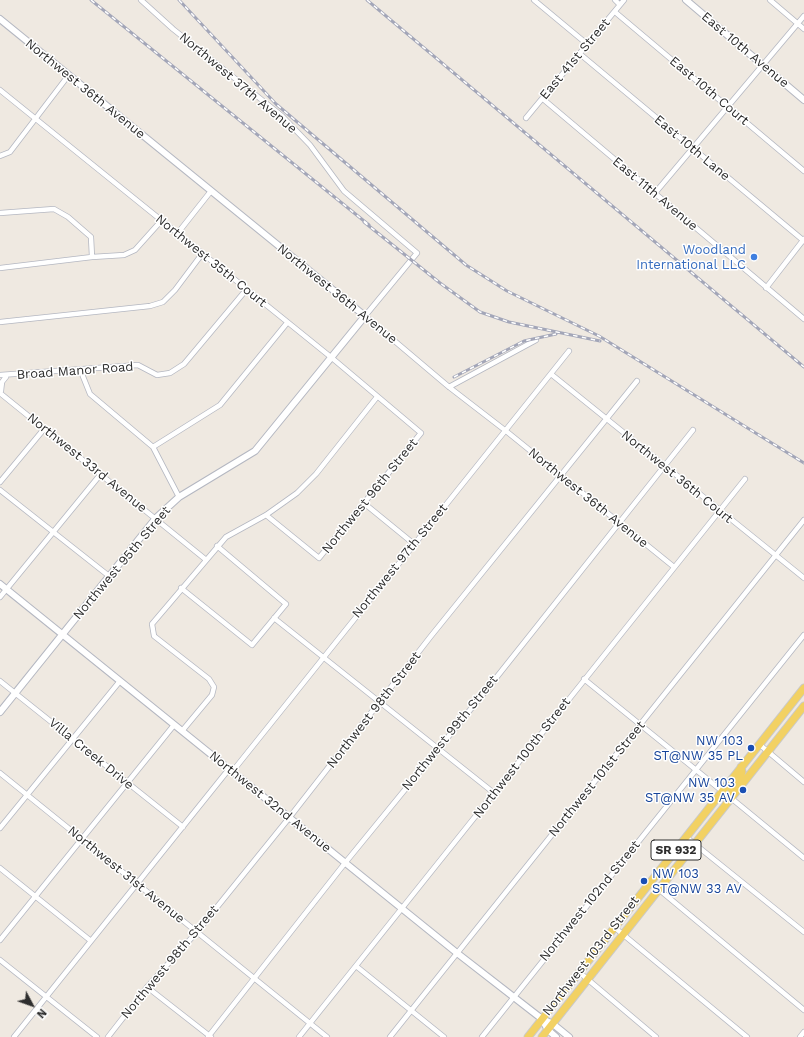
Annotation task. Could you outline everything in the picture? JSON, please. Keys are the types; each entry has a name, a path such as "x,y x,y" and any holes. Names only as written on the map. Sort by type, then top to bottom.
{"main road":[{"name":"Northwest 103rd Street","path":"528,1037 804,688"},
{"name":"Northwest 103rd Street","path":"542,1037 804,707"},
{"path":"731,798 732,787 740,778 742,772 741,767"},
{"path":"713,822 713,816 723,801 722,791"}],"street":[{"name":"Northwest 37th Avenue","path":"141,0 173,29 285,119 310,145 341,188 417,253"},
{"path":"534,0 587,44"},
{"path":"614,0 620,5"},
{"name":"East 41st Street","path":"526,118 624,0"},
{"name":"East 10th Avenue","path":"686,0 804,100"},
{"path":"770,0 804,29"},
{"name":"East 10th Court","path":"615,12 804,171"},
{"path":"655,193 693,149 761,65 804,16"},
{"name":"Northwest 36th Avenue","path":"0,19 68,76 365,316 449,387 506,431 674,568"},
{"name":"East 10th Lane","path":"580,54 804,240"},
{"path":"0,156 10,152 68,76"},
{"name":"Northwest 35th Court","path":"0,90 332,358 421,433"},
{"name":"East 11th Avenue","path":"543,99 804,319"},
{"path":"177,234 211,191"},
{"path":"0,213 54,209 68,217 91,237 92,257"},
{"path":"0,268 92,257 124,255 135,250 161,221"},
{"path":"766,288 804,240"},
{"name":"Northwest 95th Street","path":"0,712 156,518 179,497 255,450 417,253"},
{"path":"0,322 150,306 163,302 175,290 202,254"},
{"name":"Broad Manor Road","path":"0,375 7,376 138,365 157,375 170,373 184,364 246,290"},
{"path":"153,447 220,405 287,323"},
{"path":"449,387 536,340"},
{"name":"Northwest 97th Street","path":"14,1037 182,828 324,657 506,431 568,351"},
{"path":"80,370 90,394 153,447 179,497"},
{"name":"Northwest 36th Court","path":"551,374 606,420 804,578"},
{"name":"Broad Manor Road","path":"0,379 7,376"},
{"name":"Broad Manor Road","path":"0,392 2,382 7,376"},
{"name":"Northwest 98th Street","path":"108,1037 147,987 196,933 289,818 637,381"},
{"name":"Northwest 33rd Avenue","path":"0,392 205,559"},
{"path":"182,731 212,695 214,687 209,679 154,636 152,624 205,559 226,537 266,515 297,493 316,474 377,397"},
{"path":"0,482 44,429"},
{"name":"Northwest 99th Street","path":"210,1037 345,863 693,430"},
{"name":"Northwest 96th Street","path":"266,515 319,558 365,504 421,433"},
{"path":"0,597 100,475"},
{"name":"Northwest 100th Street","path":"299,1037 745,479"},
{"path":"0,490 109,576"},
{"path":"365,504 414,544"},
{"name":"Northwest 101st Street","path":"390,1037 804,520"},
{"path":"181,588 252,645 286,604 217,546"},
{"name":"Northwest 32nd Avenue","path":"0,584 457,953 542,1019 550,1027 556,1037"},
{"path":"274,618 494,794"},
{"name":"Northwest 102nd Street","path":"482,1037 804,635"},
{"path":"584,679 640,726 722,791"},
{"name":"Villa Creek Drive","path":"0,681 182,828"},
{"path":"0,828 120,681"},
{"path":"794,700 804,707"},
{"path":"0,940 174,724"},
{"path":"759,744 804,782"},
{"name":"Northwest 31st Avenue","path":"0,773 196,933 255,978 327,1037"},
{"path":"731,798 804,858"},
{"path":"686,837 804,932"},
{"path":"0,868 91,941"},
{"path":"650,882 804,1010"},
{"path":"614,927 747,1037"},
{"path":"0,960 97,1037"},
{"path":"356,966 444,1037"},
{"path":"579,972 656,1037"},
{"path":"147,987 210,1037"},
{"name":"Northwest 32nd Avenue","path":"550,1027 569,1037"},
{"path":"800,1037 804,1032"}],"railway":[{"path":"91,0 369,225"},
{"path":"179,0 276,104 466,265 507,291 599,336 804,463"},
{"path":"367,0 804,367"},
{"path":"364,222 440,283 480,312 509,322 600,341"},
{"path":"454,377 524,341 556,334"}],"place":[{"name":"Woodland International LLC","path":"754,257"},
{"name":"NW 103 ST@NW 35 PL","path":"751,748"},
{"name":"NW 103 ST@NW 35 AV","path":"743,790"},
{"name":"NW 103 ST@NW 33 AV","path":"644,881"}]}
